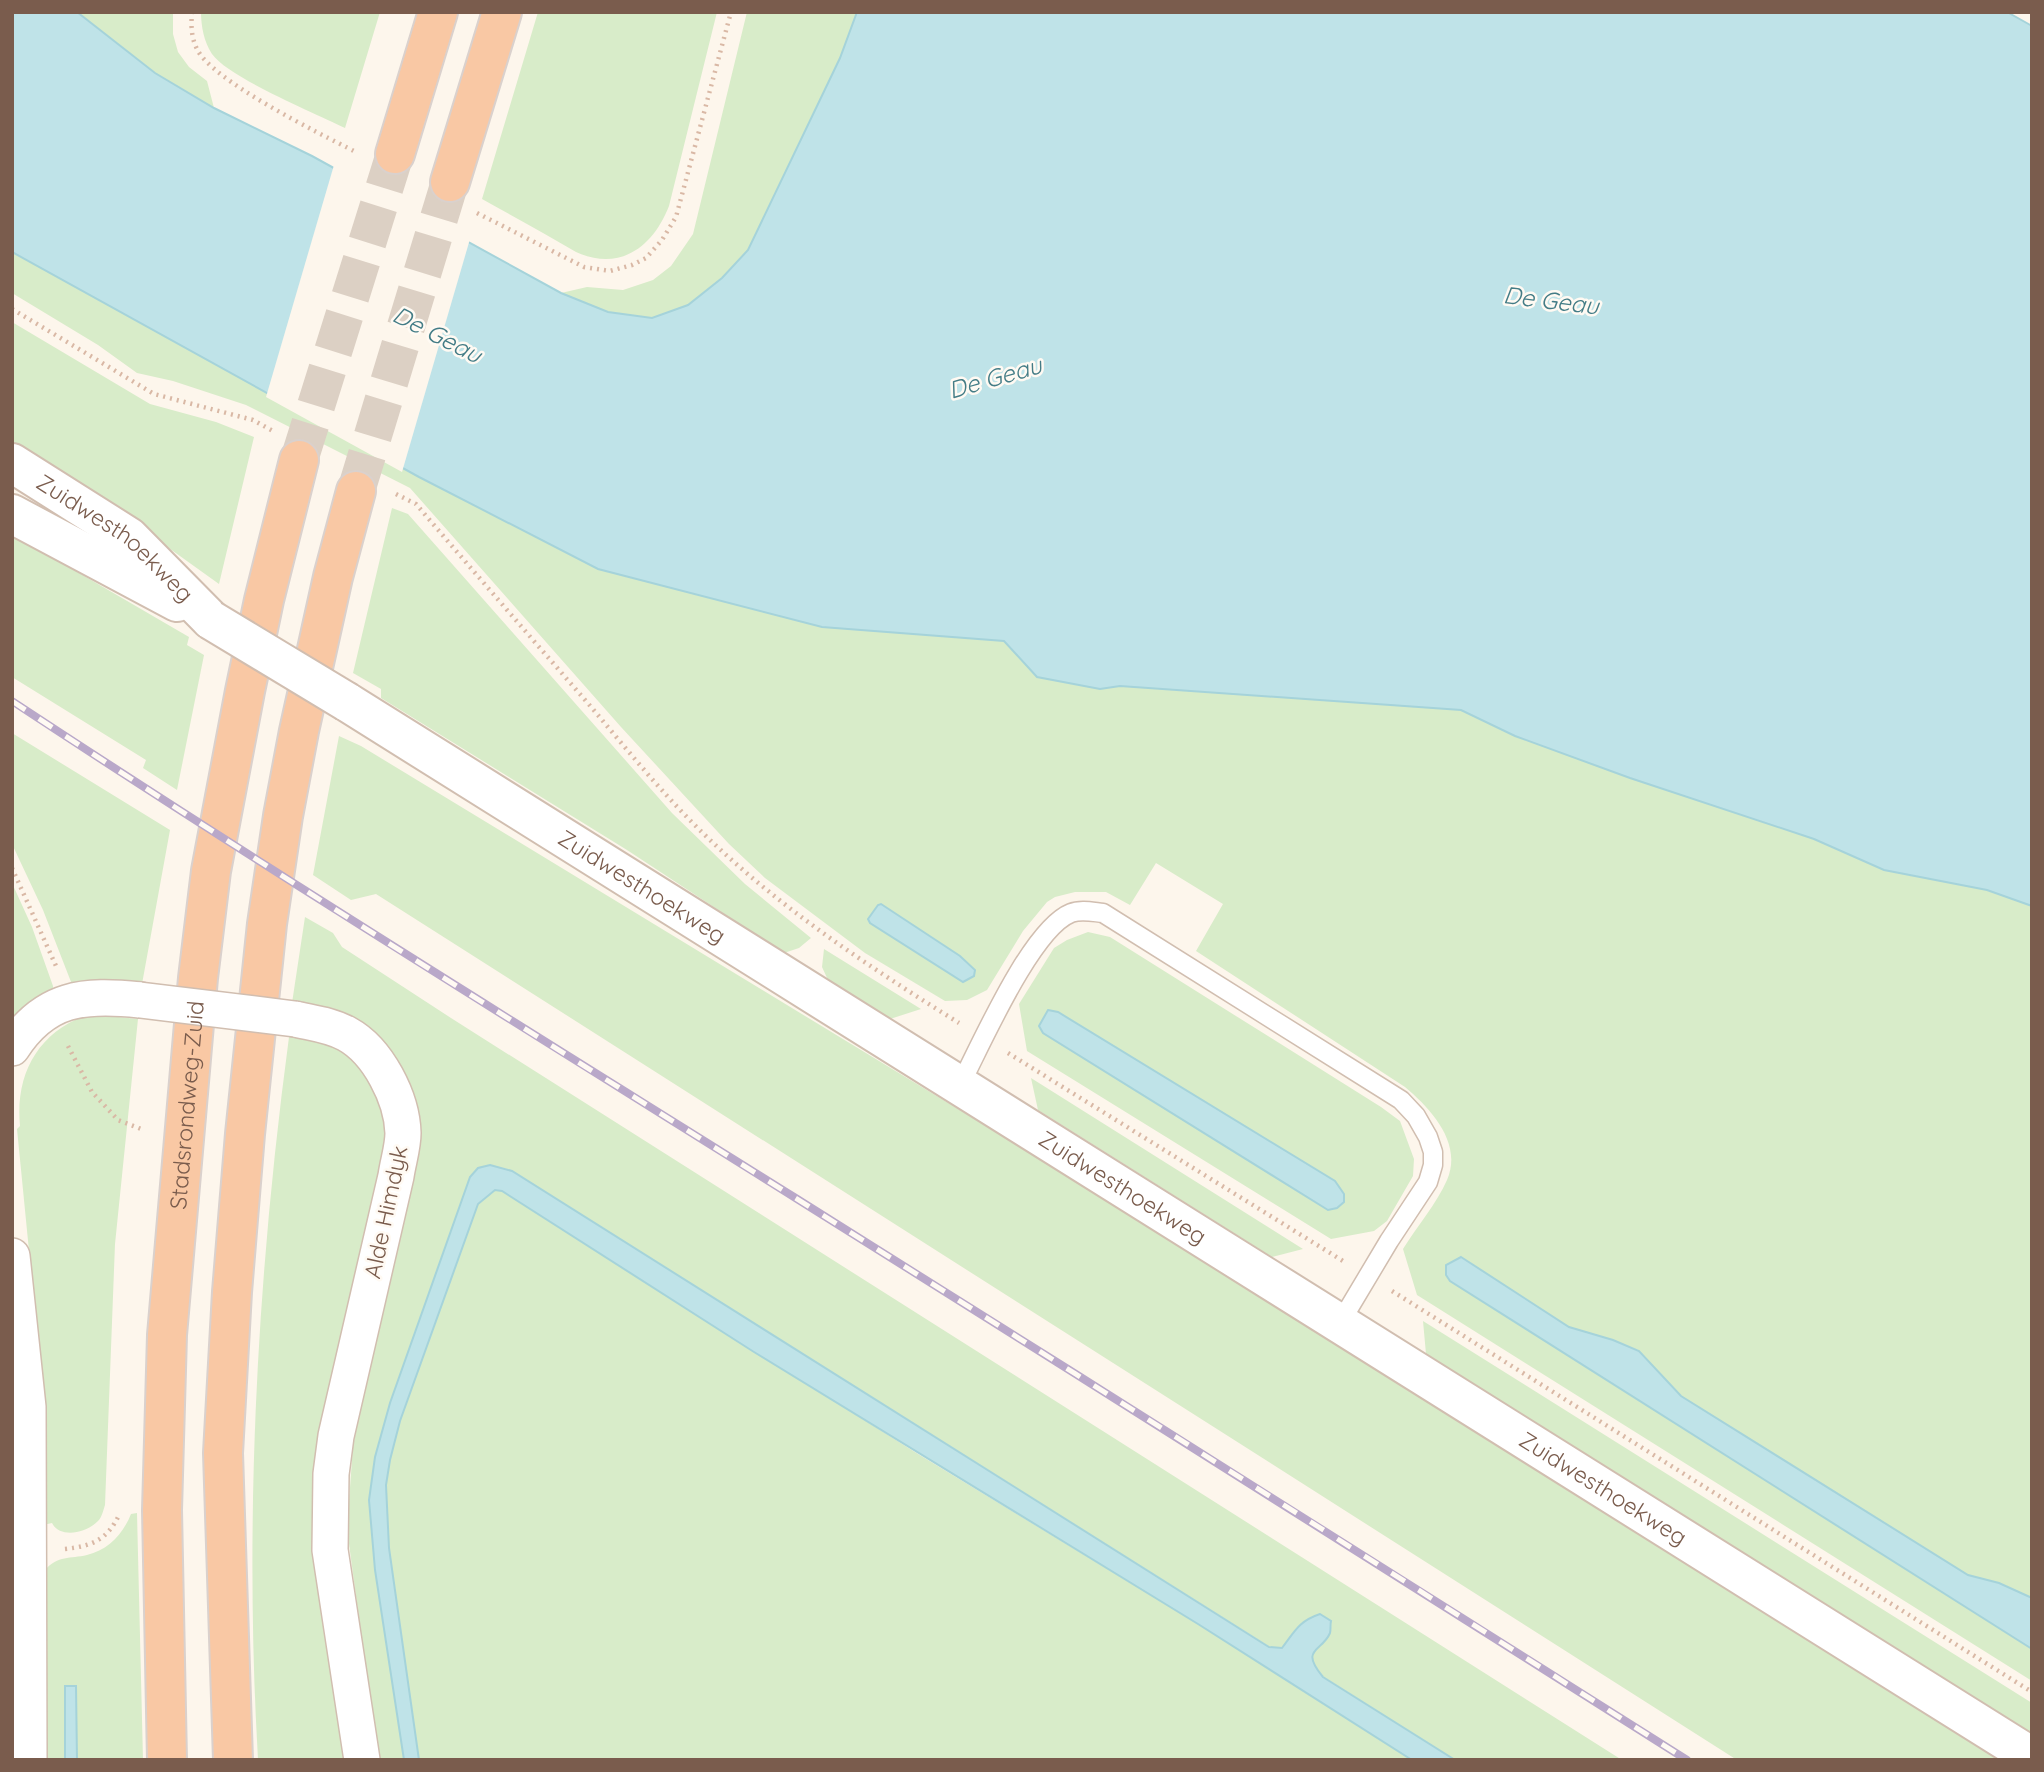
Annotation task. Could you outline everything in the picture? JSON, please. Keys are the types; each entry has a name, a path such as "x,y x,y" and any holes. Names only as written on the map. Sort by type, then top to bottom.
{"highway":[{"path":"395,154 438,12"},
{"path":"450,182 502,12"},
{"name":"Stadsrondweg-Zuid","path":"167,1760 162,1510 167,1335 198,978 211,871 245,691 264,600 299,460"},
{"path":"233,1760 228,1677 223,1453 245,1134 267,924 284,816 332,577 356,491"}],"street":[{"name":"Zuidwesthoekweg","path":"12,463 128,537 211,620"},
{"name":"Zuidwesthoekweg","path":"12,514 211,620 347,702 2032,1757"},
{"name":"Alde Himdyk","path":"61,1004 104,996 295,1019 331,1027 348,1034 376,1058 396,1101 403,1133 396,1176 336,1436 331,1474 330,1550 362,1760"},
{"path":"12,1048 25,1028 61,1004"},
{"path":"12,1256 28,1407 29,1760"}],"lane":[{"path":"960,1085 1030,954 1046,932 1073,911 1103,913 1401,1100 1416,1116 1433,1152 1433,1165 1428,1182 1340,1323"}],"path":[{"path":"12,868 39,925 61,1004 70,1052 92,1091 118,1120 141,1129"}],"green space":[{"path":"77,12 173,12 173,34 178,52 189,67 207,81 214,108 155,73"},
{"path":"201,12 380,12 345,128 254,84 221,63 207,44"},
{"path":"538,12 717,12 669,206 662,221 644,244 621,257 607,259 576,252 482,199"},
{"path":"747,12 857,12 840,58 748,250 722,278 688,305 652,318 608,312 561,293 587,287 623,290 653,280 671,266 693,234"},
{"path":"12,252 419,477 598,569 822,627 1004,641 1100,689 1120,686 1461,710 1515,736 1630,778 1814,839 1884,870 1987,890 2032,906 2032,1598 1999,1583 1968,1575 1681,1396 1638,1350 1569,1327 1461,1257 1446,1275 1450,1281 2032,1649 2032,1681 1417,1295 1403,1249 1447,1180 1451,1166 1448,1140 1434,1116 1405,1087 1196,951 1223,904 1156,863 1130,905 1106,892 1075,892 1055,897 1047,902 1023,931 987,990 967,1000 945,1001 865,953 765,878 729,844 621,727 410,488 246,405 173,381 137,373 98,345 12,293"},
{"path":"12,322 150,404 216,422 254,437 219,584 106,503 12,445"},
{"path":"392,508 408,514 672,813 745,884 811,938 799,948 784,953 627,850 381,698 381,689 353,673"},
{"path":"12,534 189,637 187,645 204,655 177,790 143,768 146,760 12,677"},
{"path":"12,733 170,830 142,984 108,979 73,987 43,910 12,844"},
{"path":"339,736 361,746 963,1112 1527,1461 2000,1760 1737,1760 376,894 351,900 313,875"},
{"path":"12,883 32,927 53,990 12,1026"},
{"path":"305,917 333,933 342,947 451,1018 1622,1760 1455,1760 1324,1677 1313,1661 1315,1651 1330,1633 1331,1621 1321,1614 1302,1623 1282,1648 1270,1647 512,1171 490,1165 405,1362 375,1457 369,1500 375,1570 404,1760 378,1760 347,1529 353,1446 390,1264 408,1084 399,1064 372,1037 335,1009 292,1003"},
{"path":"1088,932 1110,937 1400,1121 1414,1159 1413,1176 1387,1221 1374,1231 1331,1239 1027,1051 1019,1004 1054,948","holes":["1043,1033 1337,1208 1328,1210"]},
{"path":"824,949 921,1009 890,1019 828,980 822,967"},
{"path":"90,1014 138,1019 115,1244 105,1505 100,1518 93,1525 81,1531 67,1533 52,1523 43,1525 38,1342 17,1129 20,1126 19,1107 26,1072 34,1057 56,1031"},
{"path":"289,1037 326,1042 340,1048 364,1068 381,1106 387,1133 320,1433 346,1760 258,1760 252,1579 256,1398 269,1217"},
{"path":"1031,1078 1303,1249 1272,1257 1038,1110"},
{"path":"495,1190 502,1191 918,1454 1198,1624 1412,1760 419,1760 389,1548 386,1485 400,1421 478,1204"},
{"path":"1423,1321 2032,1703 2032,1734 1426,1354"},
{"path":"137,1513 143,1760 77,1760 76,1686 65,1687 65,1760 44,1760 45,1570 60,1560 102,1549 124,1528 131,1514"}],"water":[{"name":"De Geau","path":"12,12 77,12 155,73 214,108 312,156 561,293 608,312 652,318 688,305 722,278 748,250 840,58 857,12 2007,12 2032,26 2032,906 1987,890 1884,870 1814,839 1630,778 1515,736 1461,710 1120,686 1100,689 1037,677 1004,641 822,627 598,569 419,477 12,252"},
{"path":"881,904 960,956 975,970 974,976 963,982 870,923 868,919"},
{"path":"1048,1010 1058,1012 1335,1181 1344,1194 1344,1202 1337,1208 1328,1210 1043,1033 1039,1026"},
{"path":"490,1165 512,1171 1269,1647 1282,1648 1302,1623 1320,1614 1331,1621 1330,1633 1313,1655 1316,1668 1323,1677 1455,1760 1412,1760 1198,1624 754,1352 502,1191 495,1190 478,1204 400,1421 386,1485 389,1548 419,1760 404,1760 375,1570 369,1500 375,1457 390,1403 470,1177 478,1168"},
{"path":"1461,1257 1569,1327 1639,1351 1681,1396 1968,1575 1999,1583 2032,1598 2032,1649 1450,1281 1446,1275 1446,1265"},
{"path":"65,1686 76,1686 77,1760 65,1760"}],"pier":[{"path":"334,165 470,239 402,472 266,397"}],"tunnel":[{"path":"299,460 395,154"},
{"path":"356,491 450,182"}],"railway":[{"path":"12,701 402,951 1687,1760"}]}
